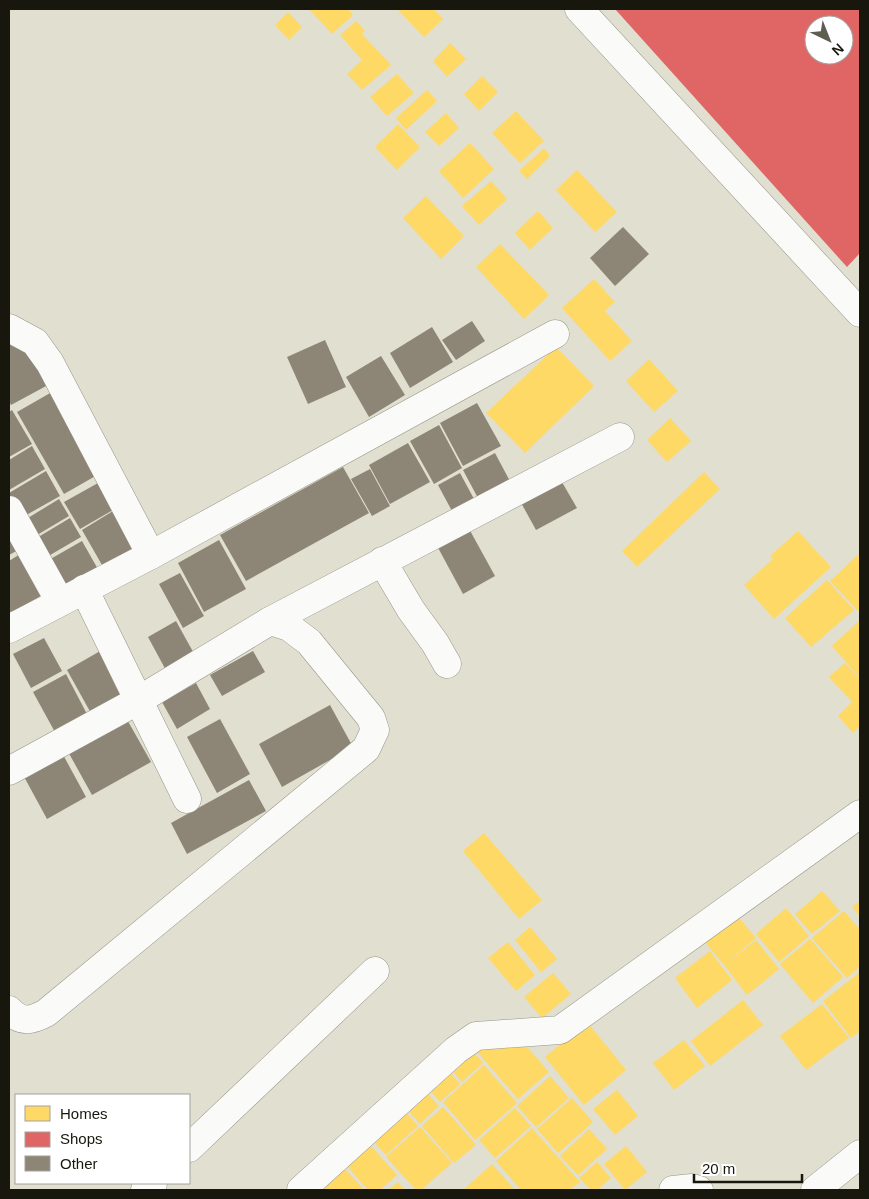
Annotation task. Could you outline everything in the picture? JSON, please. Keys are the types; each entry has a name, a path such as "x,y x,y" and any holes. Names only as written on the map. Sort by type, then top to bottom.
{"street":[{"path":"579,9 860,313"},
{"path":"9,328 35,342 50,363 150,554"},
{"path":"9,629 555,334"},
{"path":"9,771 140,700 270,621 620,436"},
{"path":"9,510 60,602"},
{"path":"382,562 447,664"},
{"path":"84,589 187,799"},
{"path":"9,1010 23,1020 34,1020 46,1013 366,749 375,730 371,718 309,642 289,627 270,621"},
{"path":"301,1190 456,1050 476,1036 560,1030 860,814"},
{"path":"190,1147 375,971"},
{"path":"815,1190 860,1154"},
{"path":"673,1190 692,1188 698,1190"}],"building: Homes":[{"path":"309,9 348,9 353,15 332,34"},
{"path":"397,9 434,9 443,19 424,37"},
{"path":"288,12 302,27 289,40 275,25"},
{"path":"356,21 365,31 362,34 391,65 362,90 347,74 362,60 340,35"},
{"path":"450,43 466,59 447,77 433,61"},
{"path":"397,74 414,93 387,116 370,97"},
{"path":"482,76 498,92 479,111 464,94"},
{"path":"427,90 437,101 406,130 396,118"},
{"path":"516,111 544,141 520,163 492,133"},
{"path":"446,113 459,128 439,146 425,132"},
{"path":"398,124 420,147 397,170 375,147"},
{"path":"470,143 494,169 463,198 439,171"},
{"path":"544,148 550,156 527,179 519,171"},
{"path":"577,170 617,212 595,232 556,190"},
{"path":"491,181 507,199 479,225 462,206"},
{"path":"426,196 464,236 441,259 403,218"},
{"path":"538,211 553,228 530,250 515,233"},
{"path":"500,244 549,295 524,319 476,267"},
{"path":"594,279 615,302 605,311 632,341 610,361 562,308"},
{"path":"556,347 594,386 525,453 486,413"},
{"path":"649,359 678,391 654,412 626,381"},
{"path":"670,418 691,441 667,462 647,440"},
{"path":"704,472 720,489 637,567 622,551"},
{"path":"798,531 831,567 774,619 744,585 773,559 770,556"},
{"path":"860,553 860,613 830,581"},
{"path":"827,580 854,610 811,647 785,618"},
{"path":"860,620 860,678 832,646"},
{"path":"845,663 860,679 860,726 853,733 838,716 852,702 829,677"},
{"path":"484,833 542,900 519,919 463,851"},
{"path":"822,891 840,911 812,934 795,914"},
{"path":"860,901 860,917 852,907"},
{"path":"731,908 756,938 724,965 699,935"},
{"path":"786,908 809,936 779,962 756,934"},
{"path":"844,911 860,930 860,966 847,978 812,938"},
{"path":"530,927 557,959 541,972 515,940"},
{"path":"810,939 843,977 813,1003 780,964"},
{"path":"756,940 779,969 747,995 724,965"},
{"path":"508,942 535,975 516,991 488,958"},
{"path":"710,951 732,980 697,1008 675,978"},
{"path":"860,972 860,1031 851,1038 823,1001"},
{"path":"553,973 571,994 542,1018 524,997"},
{"path":"743,1000 763,1025 710,1066 691,1041"},
{"path":"822,1004 849,1038 806,1070 780,1036"},
{"path":"587,1022 626,1070 584,1105 545,1057"},
{"path":"521,1040 549,1072 518,1099 472,1046"},
{"path":"684,1040 705,1066 674,1090 653,1063"},
{"path":"469,1047 483,1063 462,1082 448,1066"},
{"path":"484,1065 517,1103 475,1140 443,1102"},
{"path":"444,1066 460,1084 440,1102 424,1084"},
{"path":"550,1076 569,1098 536,1127 517,1106"},
{"path":"422,1087 439,1106 420,1124 403,1105"},
{"path":"617,1090 638,1116 615,1135 593,1109"},
{"path":"572,1098 593,1122 558,1153 537,1129"},
{"path":"400,1106 418,1126 386,1155 367,1134"},
{"path":"443,1107 476,1145 454,1163 422,1126"},
{"path":"515,1108 531,1126 495,1158 479,1140"},
{"path":"420,1127 452,1163 421,1190 416,1190 386,1157"},
{"path":"532,1128 580,1182 570,1190 521,1190 496,1161"},
{"path":"589,1129 607,1149 578,1175 560,1156"},
{"path":"363,1137 397,1175 380,1190 368,1190 339,1157"},
{"path":"626,1146 647,1172 625,1190 604,1164"},
{"path":"338,1161 364,1190 327,1190 317,1180"},
{"path":"597,1162 611,1178 597,1190 591,1190 579,1178"},
{"path":"492,1164 515,1190 463,1190"},
{"path":"398,1182 405,1190 388,1190"}],"building: Shops":[{"path":"615,9 860,9 860,253 847,267"}],"building: Other":[{"path":"623,227 649,254 615,286 590,258"},
{"path":"472,321 485,341 456,360 442,340"},
{"path":"432,327 453,362 410,388 390,353"},
{"path":"325,340 346,387 308,404 287,357"},
{"path":"9,341 23,349 38,367 48,385 11,405 9,401"},
{"path":"381,356 405,395 369,417 346,377"},
{"path":"52,392 99,474 64,494 17,412"},
{"path":"477,403 501,446 463,466 440,423"},
{"path":"12,410 32,444 9,457 9,412"},
{"path":"439,425 462,468 434,484 410,441"},
{"path":"408,443 430,482 390,504 369,465"},
{"path":"32,446 45,469 9,490 9,460"},
{"path":"495,453 511,483 479,500 463,470"},
{"path":"343,467 369,513 246,581 220,535"},
{"path":"370,469 390,506 372,516 351,479"},
{"path":"46,471 60,496 21,518 9,497 9,493"},
{"path":"460,473 474,499 452,511 438,485"},
{"path":"559,477 577,508 536,530 519,499"},
{"path":"98,483 113,510 80,529 64,502"},
{"path":"59,499 69,516 32,538 23,521"},
{"path":"113,511 137,554 106,572 82,530"},
{"path":"70,518 81,537 45,558 35,539"},
{"path":"9,523 22,548 9,555"},
{"path":"468,527 495,576 463,594 436,544"},
{"path":"219,540 246,589 204,612 178,563"},
{"path":"82,541 99,571 64,591 47,561"},
{"path":"25,551 48,592 11,613 9,609 9,561"},
{"path":"180,573 204,616 183,628 159,584"},
{"path":"176,621 197,659 168,674 148,637"},
{"path":"44,638 62,671 31,688 13,654"},
{"path":"102,650 127,695 92,715 67,670"},
{"path":"253,651 265,672 222,696 210,675"},
{"path":"66,674 88,716 56,734 33,692"},
{"path":"196,683 210,709 177,729 162,702"},
{"path":"330,705 353,747 282,787 259,744"},
{"path":"125,716 151,762 92,795 66,748"},
{"path":"220,719 250,774 217,793 187,737"},
{"path":"61,751 86,797 47,819 22,773"},
{"path":"249,780 266,811 187,854 171,823"}]}
